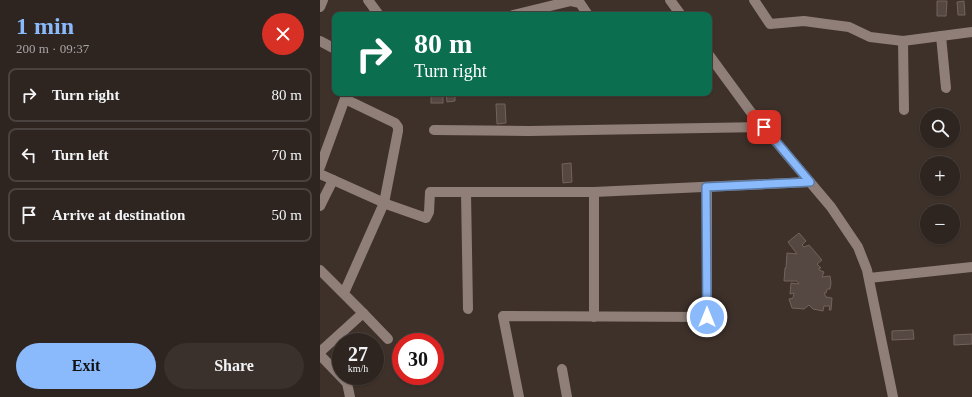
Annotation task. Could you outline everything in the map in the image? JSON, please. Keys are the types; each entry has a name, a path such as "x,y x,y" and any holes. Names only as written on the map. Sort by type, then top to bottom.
{"street":[{"path":"320,7 323,0"},
{"path":"670,0 678,12"},
{"path":"754,0 770,24 804,21 849,27 870,37 903,41 972,32"},
{"path":"371,1 377,12"},
{"path":"525,12 571,1 580,3 586,12"},
{"path":"941,36 946,88"},
{"path":"320,41 332,47"},
{"path":"903,41 904,110"},
{"path":"714,68 831,207 858,247 868,278 893,397"},
{"path":"320,167 346,96 391,121 398,127 398,136 384,203 344,293"},
{"path":"434,130 529,131 764,127"},
{"path":"320,174 384,203 426,218 429,212 430,192 594,192 810,182"},
{"path":"320,206 333,180"},
{"path":"519,397 503,316 707,317 706,187"},
{"path":"466,192 468,309"},
{"path":"594,192 594,317"},
{"path":"868,278 972,267"},
{"path":"320,270 388,339"},
{"path":"320,352 363,313"},
{"path":"320,355 347,383 350,397"},
{"path":"562,369 567,397"}],"building":[{"path":"937,1 947,1 946,16 937,16"},
{"path":"964,1 965,15 958,15 957,2"},
{"path":"431,96 443,96 443,103 431,103"},
{"path":"446,96 455,96 455,101 447,102"},
{"path":"496,104 505,104 506,123 497,124"},
{"path":"571,163 572,182 563,183 562,164"},
{"path":"799,233 806,241 802,245 804,247 809,245 822,260 817,264 821,268 819,268 819,270 824,272 822,277 830,276 830,289 827,289 826,293 824,293 826,297 832,298 831,310 829,310 830,306 824,306 823,311 813,309 809,305 804,309 792,308 789,299 793,298 794,293 790,294 791,283 799,284 797,281 784,281 785,268 787,253 797,254 788,242"},
{"path":"913,330 914,339 892,340 892,331"},
{"path":"972,334 972,344 954,345 954,335"}],"route":[{"path":"707,317 706,187 810,182 764,127"}]}
